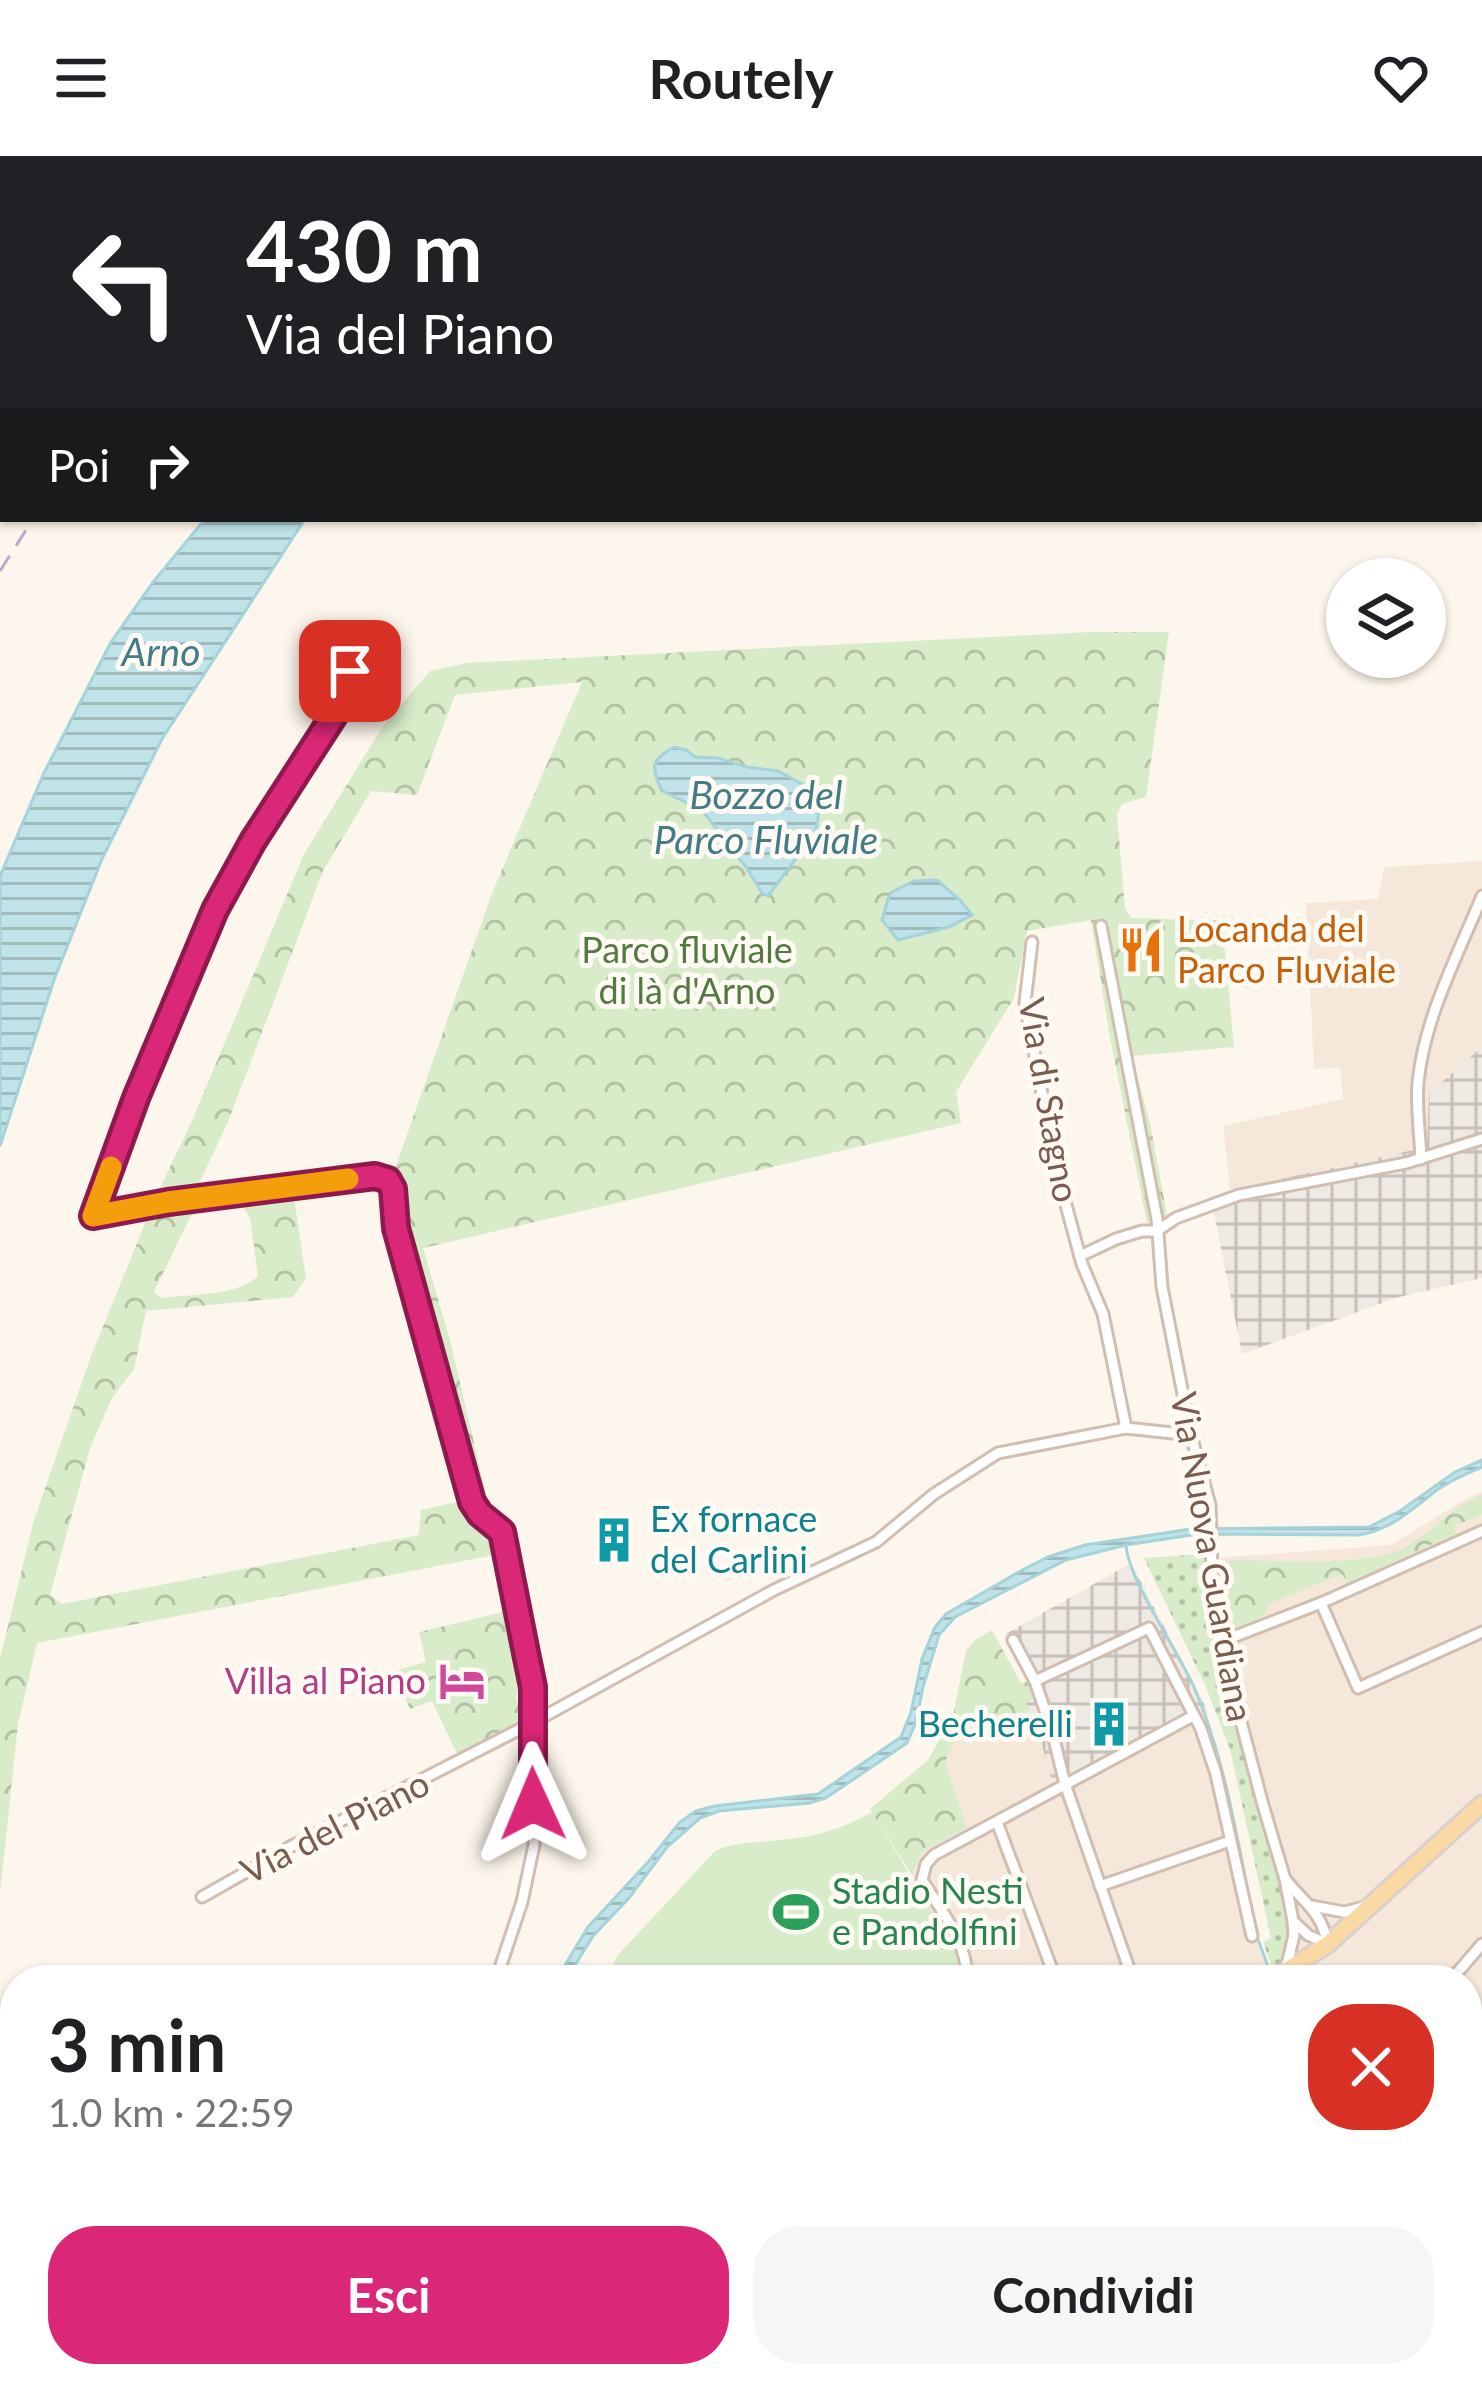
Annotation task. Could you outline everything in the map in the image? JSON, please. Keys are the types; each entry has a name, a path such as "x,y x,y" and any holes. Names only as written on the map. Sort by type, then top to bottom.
{"main road":[{"path":"1300,1965 1380,1899 1482,1804"}],"street":[{"path":"350,671 344,700 253,841 215,910 136,1098 93,1216 375,1176 388,1180 393,1189 396,1228 472,1502 502,1532 533,1687 534,1845 501,1965"},
{"path":"1421,1159 1418,1087 1422,1060 1441,992 1482,896"},
{"name":"Via Nuova Guardiana","path":"1101,926 1157,1231 1162,1287 1191,1435 1210,1504 1220,1642 1293,1921 1286,1965"},
{"name":"Via di Stagno","path":"1032,942 1025,1003 1056,1168 1080,1256 1103,1314 1126,1428"},
{"name":"Via di Stagno","path":"1080,1256 1129,1235 1157,1231 1176,1218 1239,1195 1421,1159 1482,1139"},
{"path":"532,1724 774,1590 876,1542 934,1494 998,1453 1126,1428 1191,1435"},
{"path":"1220,1642 1482,1531"},
{"path":"1321,1603 1358,1688 1482,1632"},
{"path":"1035,1681 1149,1628 1201,1729 1216,1774 1252,1936"},
{"path":"1013,1640 1035,1681 1128,1965"},
{"path":"967,1965 963,1949 922,1880 926,1864 1193,1716"},
{"name":"Via del Piano","path":"202,1897 532,1724"},
{"path":"997,1822 1050,1965"},
{"path":"1100,1886 1230,1841"},
{"name":"Via Nuova Guardiana","path":"1285,1879 1322,1920 1328,1944"},
{"path":"1312,1906 1344,1912 1380,1899"},
{"path":"1293,1921 1328,1944"}],"shaded area":[{"path":"1482,861 1482,1047 1429,1093 1428,1147 1230,1190 1223,1126 1343,1099 1340,1068 1314,1069 1306,903 1378,899 1384,867"},
{"path":"1482,1047 1482,1278 1399,1297 1242,1354 1211,1198 1427,1147 1429,1093"},
{"path":"1482,1492 1482,1965 1282,1965 1293,1941 1225,1646 1216,1558 1391,1545"},
{"path":"1131,1563 1206,1707 1053,1785 1025,1702 1035,1697 1004,1635"},
{"path":"1206,1707 1266,1965 958,1965 955,1949 912,1875 921,1852 967,1828 945,1761 964,1722 1001,1738 1014,1728 1042,1745 1054,1785"}],"green space":[{"name":"Parco fluviale di là d'Arno","path":"1169,632 1146,797 1122,804 1117,814 1125,908 1131,918 1222,920 1234,1047 1132,1056 1167,1216 1147,1223 1091,920 1027,931 1014,998 956,1092 961,1123 423,1248 450,1340 500,1554 37,1643 18,1724 0,1893 0,1659 34,1520 91,1356 304,854 383,726 430,671 467,663","holes":["582,682 492,893 396,1166 196,1190 228,1122 323,871 371,791 417,795 455,695","370,1184 387,1194 392,1232 461,1501 421,1510 419,1535 62,1604 50,1595 90,1448 112,1398 134,1369 146,1311 293,1297 306,1278 294,1198 300,1191","241,1203 250,1218 258,1276 225,1291 161,1298 154,1292 190,1217 205,1208"]},
{"path":"1482,1495 1482,1514 1454,1526 1457,1533 1347,1583 1342,1574 1271,1603 1262,1618 1225,1632 1220,1565 1231,1560 1349,1560 1394,1552"},
{"path":"1205,1554 1218,1652 1292,1924 1280,1965 1271,1965 1263,1942 1271,1938 1230,1749 1144,1558"},
{"name":"Villa al Piano","path":"512,1610 527,1676 516,1696 523,1727 459,1758 432,1701 410,1709 395,1671 426,1662 419,1632"},
{"path":"992,1630 1021,1683 1028,1682 1035,1698 1026,1703 1042,1745 1015,1728 1002,1738 964,1723 945,1761 967,1828 922,1852 912,1875 870,1809 928,1760 953,1716 966,1651"},
{"name":"Stadio Nesti e Pandolfini","path":"872,1812 955,1949 958,1965 614,1965 715,1851 839,1828"}],"water":[{"name":"Arno","path":"203,522 303,522 162,739 102,859 54,980 0,1146 0,876 44,773 111,642"},
{"name":"Bozzo del Parco Fluviale","path":"674,747 695,757 778,771 804,785 819,811 815,838 768,896 702,810 662,791 655,765"},
{"path":"937,880 972,915 949,927 898,940 882,920 890,893 914,881"},
{"path":"1482,1460 1482,1467 1371,1532 1198,1534 1126,1545 1066,1560 955,1617 939,1635 907,1743 826,1798 719,1811 700,1818 667,1847 593,1936 575,1965 565,1965 588,1927 680,1822 696,1811 818,1794 901,1737 935,1627 946,1614 1026,1568 1085,1545 1191,1529 1369,1527"}],"waterway":[{"path":"1126,1545 1135,1576 1205,1714 1229,1798 1252,1913"},
{"path":"1256,1934 1267,1965"}],"railway":[{"path":"0,571 31,522"}],"slow traffic":[{"path":"111,1167 93,1216 348,1179"}],"place":[{"name":"Locanda del Parco Fluviale","path":"1141,950"},
{"name":"Ex fornace del Carlini","path":"614,1540"},
{"name":"Villa al Piano","path":"462,1681"},
{"name":"Becherelli","path":"1109,1724"},
{"name":"Stadio Nesti e Pandolfini","path":"796,1912"}],"route":[{"path":"350,671 344,700 253,841 215,910 136,1098 93,1216 375,1176 388,1180 396,1228 472,1502 502,1532 533,1687 533,1804"}]}
